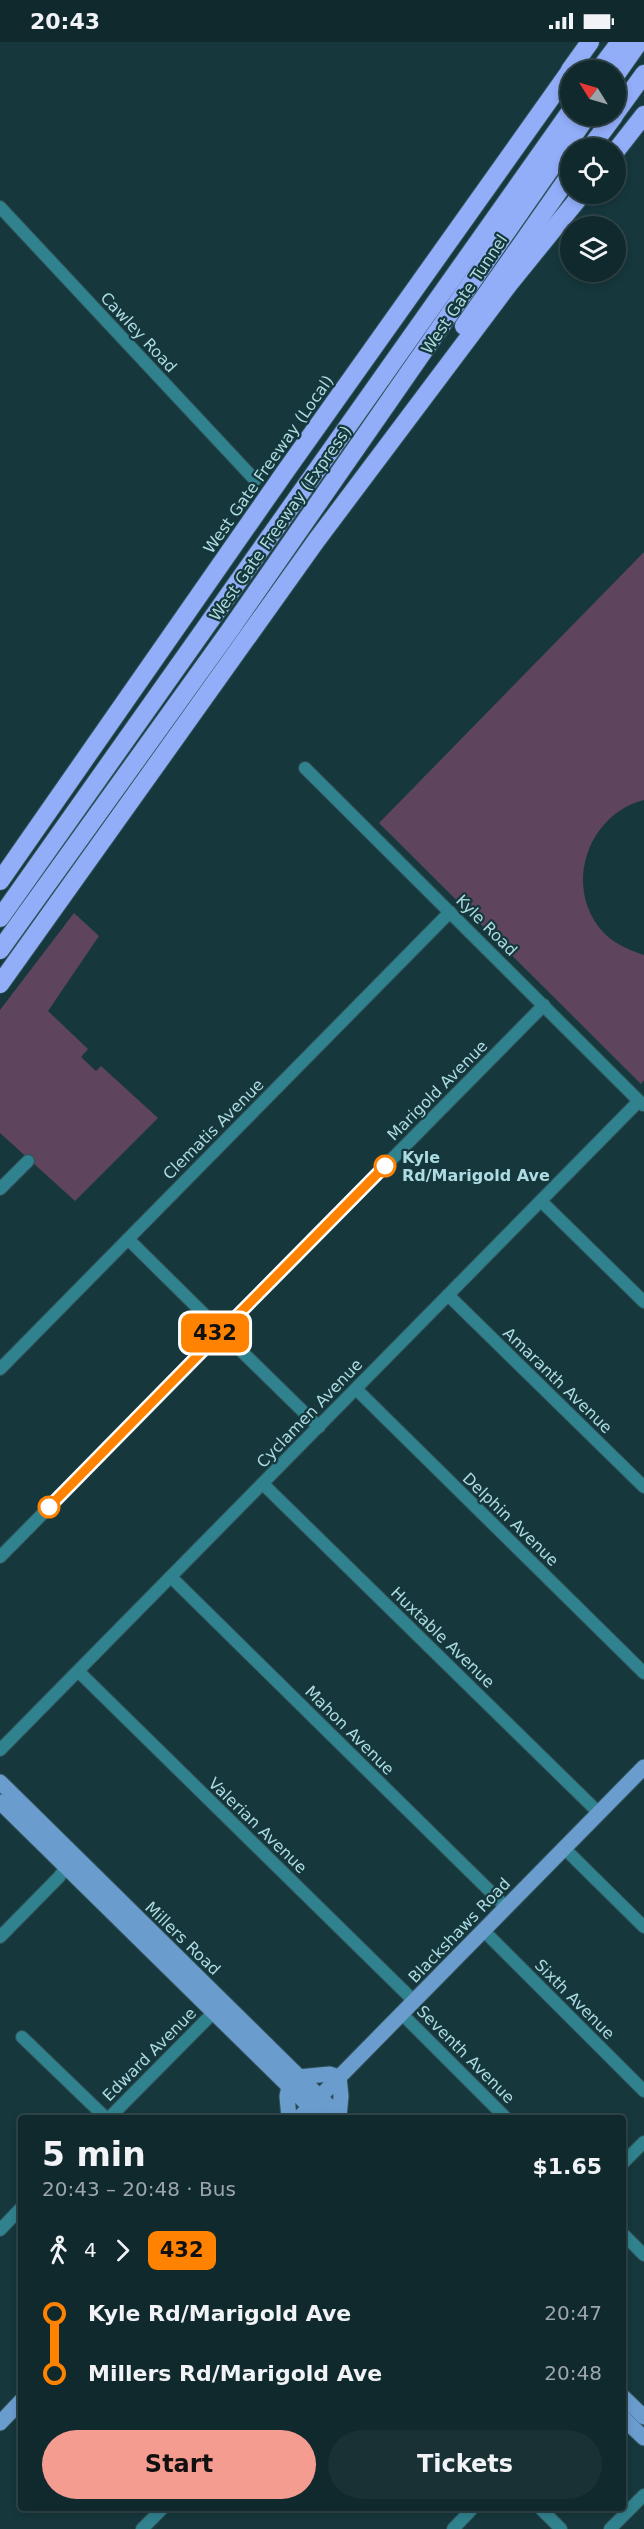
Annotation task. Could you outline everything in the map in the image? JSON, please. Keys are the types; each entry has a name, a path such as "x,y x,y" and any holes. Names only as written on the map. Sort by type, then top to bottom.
{"highway":[{"name":"West Gate Freeway (Local)","path":"578,60 591,42"},
{"path":"606,60 620,42"},
{"path":"626,60 639,42"},
{"path":"626,99 644,74"},
{"name":"West Gate Freeway (Local)","path":"0,881 292,462 560,85"},
{"path":"626,138 644,115"},
{"name":"West Gate Freeway (Express)","path":"0,918 560,126"},
{"name":"West Gate Freeway (Express)","path":"0,950 230,630 580,126"},
{"name":"West Gate Tunnel","path":"393,436 479,302 560,190"},
{"path":"0,984 393,436 574,204"},
{"path":"0,873 42,820"}],"main road":[{"name":"Blackshaws Road","path":"312,2110 339,2077 644,1767"},
{"name":"Millers Road","path":"1,1782 294,2082 312,2110 332,2115"},
{"name":"Millers Road","path":"0,1802 213,2013 294,2082"},
{"path":"289,2115 287,2096 294,2082 330,2074 339,2077 340,2115"},
{"path":"626,2400 644,2417"},
{"path":"0,2421 18,2404"},
{"path":"626,2420 644,2438"}],"street":[{"name":"Cawley Road","path":"0,207 255,480"},
{"name":"Kyle Road","path":"305,768 642,1103"},
{"name":"Clematis Avenue","path":"0,1369 450,912"},
{"name":"Marigold Avenue","path":"0,1557 544,1005"},
{"name":"Cyclamen Avenue","path":"1,1751 448,1295 642,1103"},
{"path":"0,1189 28,1161"},
{"path":"541,1201 644,1302"},
{"path":"128,1239 318,1427"},
{"name":"Amaranth Avenue","path":"448,1295 644,1487"},
{"name":"Delphin Avenue","path":"356,1389 644,1672"},
{"name":"Huxtable Avenue","path":"263,1484 599,1813"},
{"name":"Mahon Avenue","path":"171,1577 506,1907"},
{"name":"Valerian Avenue","path":"79,1672 414,2001"},
{"path":"0,1937 66,1868 65,1857 55,1838"},
{"path":"564,1848 644,1927"},
{"name":"Sixth Avenue","path":"483,1930 644,2091"},
{"name":"Edward Avenue","path":"111,2115 213,2013"},
{"name":"Seventh Avenue","path":"402,2013 503,2115"},
{"path":"22,2037 105,2115"},
{"path":"626,2160 644,2142"},
{"path":"0,2230 18,2211"},
{"path":"626,2237 644,2255"},
{"path":"610,2529 644,2495"},
{"path":"142,2529 160,2511"},
{"path":"453,2529 471,2511"},
{"path":"543,2511 561,2529"}],"shaded area":[{"path":"644,552 644,800 624,808 608,820 595,837 587,855 583,875 585,896 591,915 604,933 623,946 644,955 644,1080 641,1084 379,823"},
{"path":"74,913 99,936 48,1011 88,1049 81,1057 96,1071 101,1066 158,1118 75,1201 0,1133 0,1010"}],"bus line":[{"name":"432","path":"49,1507 217,1336 216,1328 221,1325 227,1326 385,1166"}],"place":[{"name":"Kyle Rd/Marigold Ave","path":"385,1166"}]}
